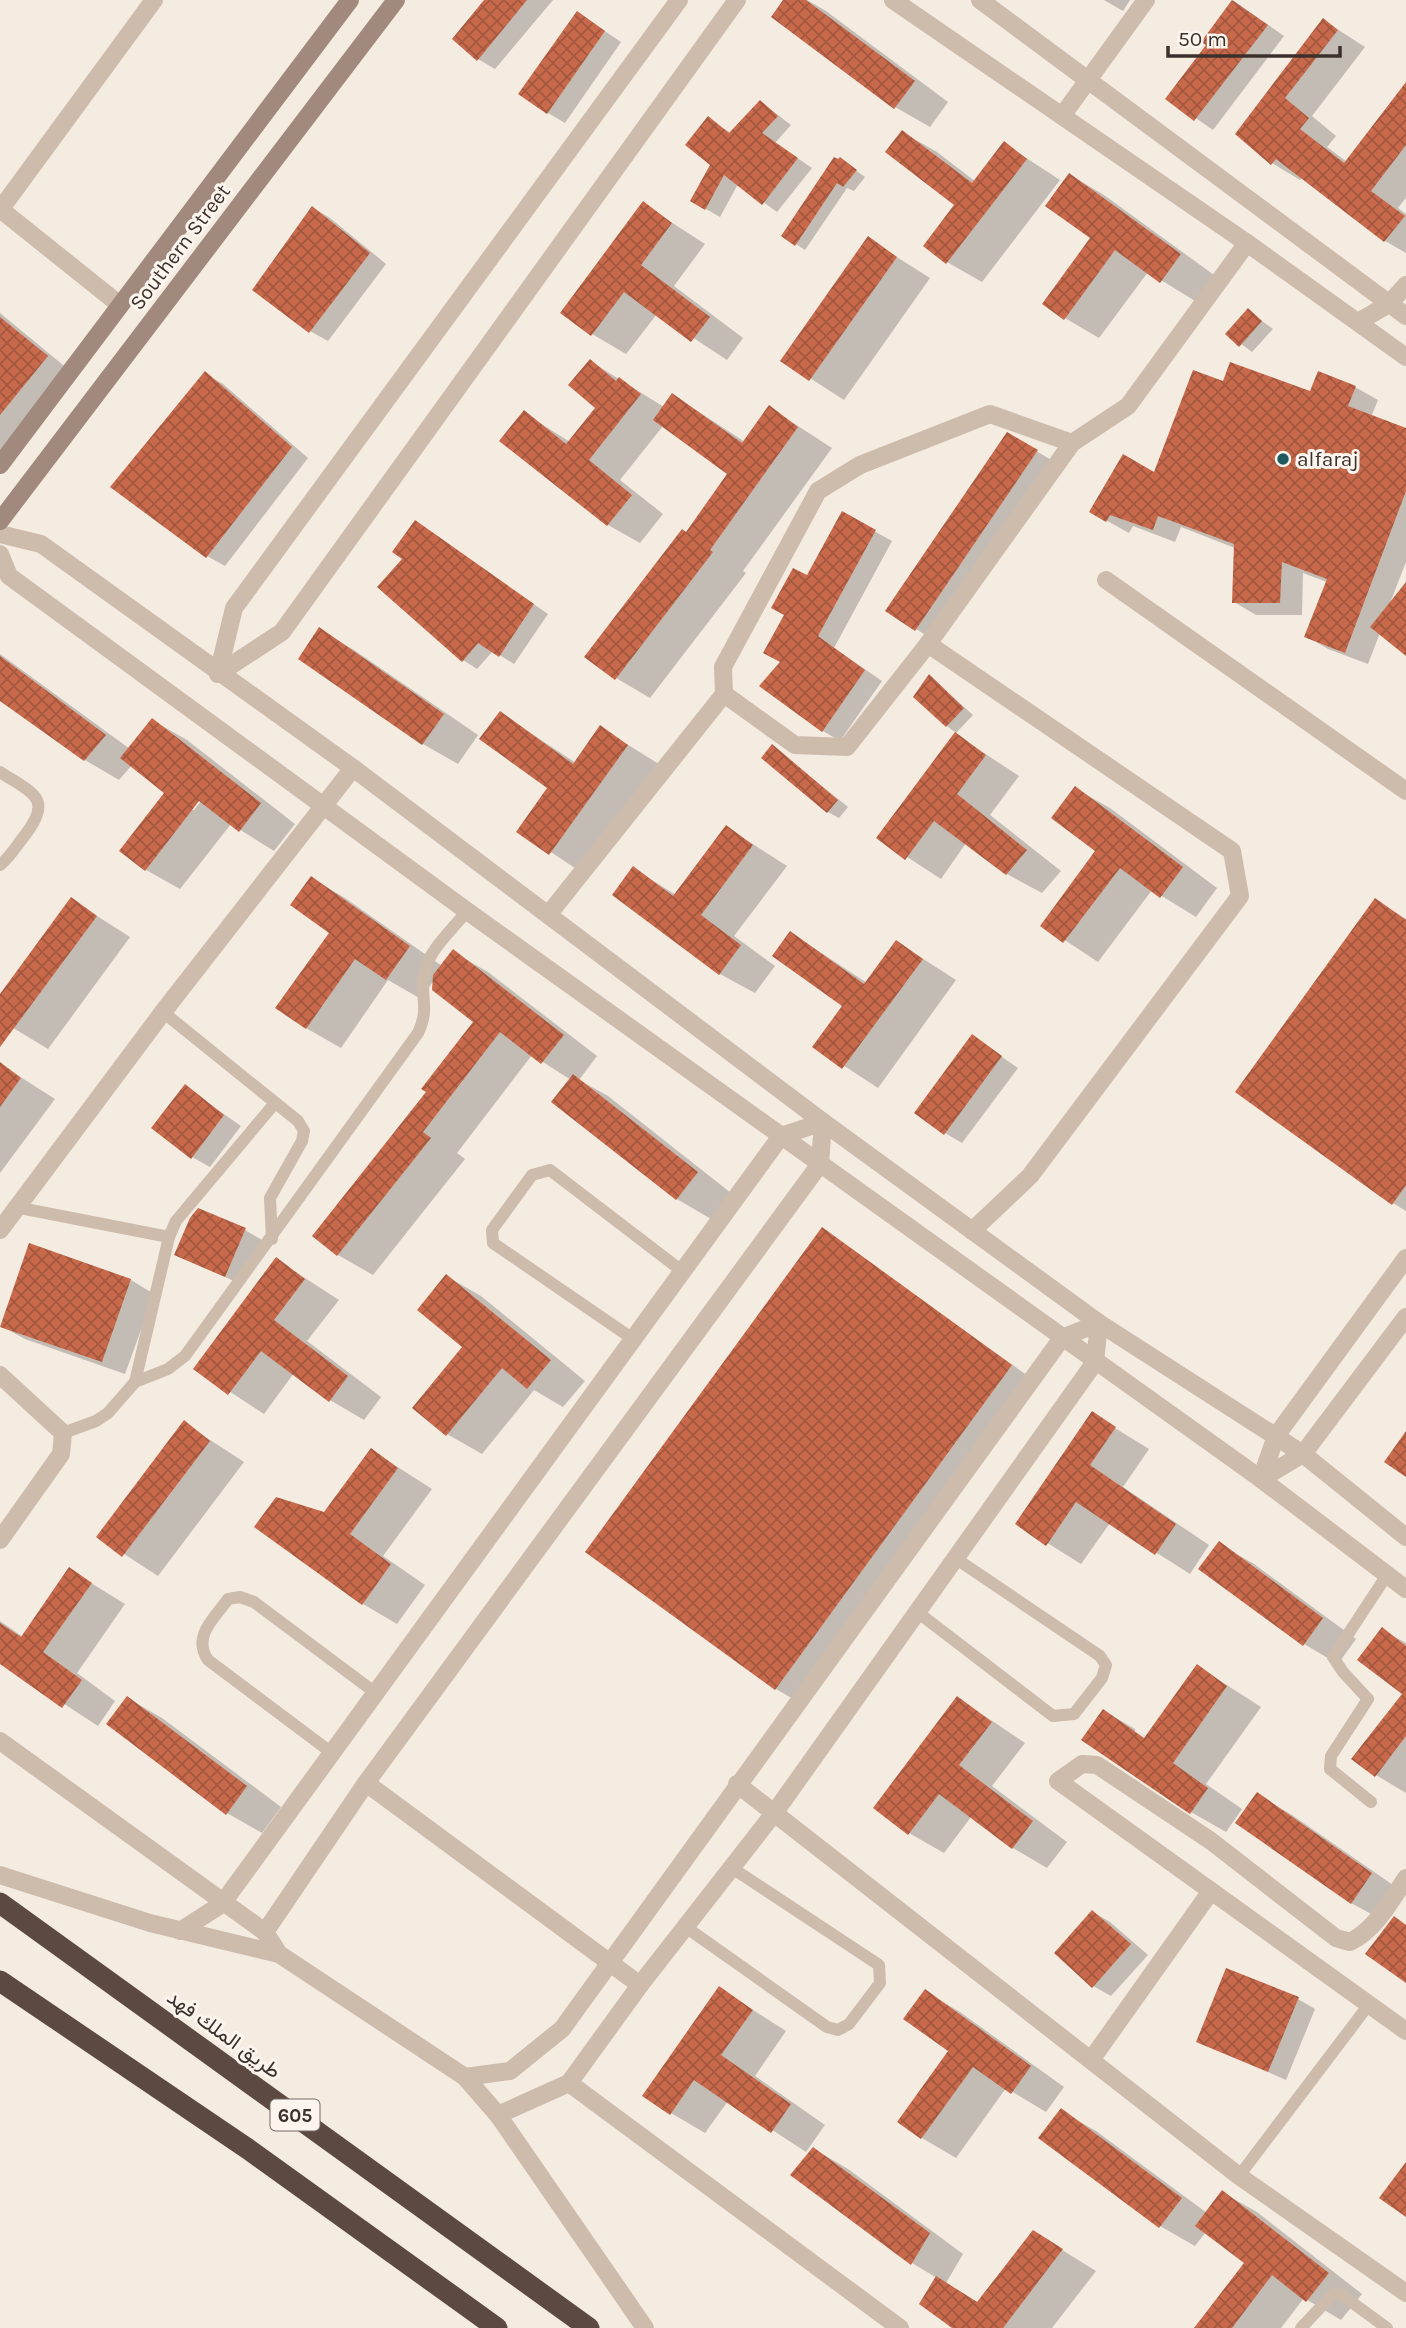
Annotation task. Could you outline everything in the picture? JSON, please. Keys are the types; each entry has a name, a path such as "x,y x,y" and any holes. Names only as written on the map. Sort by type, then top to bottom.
{"highway":[{"name":"طريق الملك فهد","path":"0,1903 589,2328"},
{"name":"605","path":"0,1981 248,2149 496,2328"}],"main road":[{"name":"Southern Street","path":"0,464 350,0"},
{"name":"Southern Street","path":"0,521 396,0"}],"street":[{"path":"120,305 0,209 155,0"},
{"path":"218,674 234,608 679,0"},
{"path":"218,674 282,632 737,0"},
{"path":"893,0 1247,243 1406,357"},
{"path":"980,0 1406,316"},
{"path":"1062,116 1090,81 1146,0"},
{"path":"724,694 795,746 847,747 928,644 1072,443 1128,405 1247,243"},
{"path":"1358,322 1389,304 1406,285"},
{"path":"548,915 724,694 723,667 818,491 860,465 990,414 1072,443"},
{"path":"0,534 41,544 218,674 353,768 972,1231 1099,1323 1303,1454 1406,1537"},
{"path":"0,554 9,576 467,912 1261,1479 1406,1588"},
{"path":"1106,580 1406,791"},
{"path":"928,644 1232,851 1240,896 1030,1176 972,1231"},
{"path":"0,1230 163,1012 353,768"},
{"path":"180,1931 222,1904 332,1754 373,1691 781,1136 823,1122"},
{"path":"265,1932 366,1783 820,1164 823,1122"},
{"path":"1261,1479 1276,1436 1406,1258"},
{"path":"1261,1479 1303,1454 1406,1317"},
{"path":"465,2077 510,2071 534,2055 562,2029 1062,1338 1099,1323"},
{"path":"498,2115 569,2083 640,1985 687,1928 775,1812 1095,1362 1099,1323"},
{"path":"0,1375 63,1433 61,1454 0,1540"},
{"path":"0,1741 222,1904 265,1932 279,1954"},
{"path":"1406,1878 1376,1923 1364,1935 1350,1942 1336,1938 1211,1841 1097,1765 1082,1764 1058,1781 1406,2031"},
{"path":"366,1783 640,1985"},
{"path":"737,1784 1238,2176 1406,2293"},
{"path":"0,1874 180,1931 279,1954 465,2077 498,2115 645,2328"},
{"path":"1091,2060 1211,1891"},
{"path":"569,2083 900,2328"}],"lane":[{"path":"0,772 34,794 39,805 39,817 0,865"},
{"path":"63,1433 108,1413 135,1382 168,1369 184,1356 418,1033 426,1017 423,988 431,956 467,912"},
{"path":"163,1012 298,1121 304,1131 302,1140 270,1198 272,1238"},
{"path":"135,1382 169,1237 191,1200 275,1103"},
{"path":"633,1339 493,1243 492,1230 532,1175 550,1170 682,1270"},
{"path":"16,1207 169,1237"},
{"path":"916,1611 1053,1716 1074,1714 1102,1678 1106,1665 1100,1656 955,1558"},
{"path":"1371,1802 1330,1769 1331,1756 1368,1699 1343,1672 1334,1657 1387,1575"},
{"path":"332,1754 208,1660 200,1649 201,1637 228,1599 240,1598 254,1602 373,1691"},
{"path":"687,1928 827,2027 838,2030 849,2024 880,1983 879,1965 732,1868"},
{"path":"1238,2176 1370,2003"},
{"path":"1301,2328 1334,2293 1342,2295 1387,2328"}],"building":[{"path":"484,0 527,0 477,61 452,39"},
{"path":"783,0 806,0 915,81 894,109 771,17"},
{"path":"1232,0 1268,25 1194,121 1165,99 1206,45 1201,42"},
{"path":"577,11 605,31 547,114 518,94"},
{"path":"1323,18 1338,30 1285,98 1309,118 1300,129 1344,163 1406,82 1406,145 1371,191 1405,216 1384,242 1276,159 1271,165 1235,134"},
{"path":"760,100 778,116 762,133 798,158 762,205 724,175 705,210 690,201 710,165 685,145 708,116 729,133"},
{"path":"902,130 972,183 1004,141 1027,159 946,264 923,246 954,205 885,152"},
{"path":"834,157 840,157 857,170 843,187 837,183 795,246 781,236"},
{"path":"1069,173 1181,254 1160,283 1115,250 1064,320 1042,304 1090,238 1045,206"},
{"path":"643,201 672,223 641,265 710,317 691,342 624,292 591,336 560,313"},
{"path":"312,206 370,253 309,333 252,290"},
{"path":"868,236 897,257 809,381 780,361"},
{"path":"1248,308 1262,321 1239,347 1225,334"},
{"path":"0,317 48,356 0,415"},
{"path":"590,359 616,381 619,377 641,394 589,460 632,495 607,526 499,441 524,410 566,444 595,408 568,385"},
{"name":"alfaraj","path":"1230,362 1310,391 1318,371 1356,386 1348,406 1406,428 1406,491 1345,653 1304,637 1327,579 1282,562 1280,603 1232,603 1234,544 1158,516 1153,530 1110,515 1106,522 1089,512 1123,454 1154,472 1193,370 1223,381"},
{"path":"205,371 292,447 206,558 110,487"},
{"path":"672,393 742,443 769,405 798,427 710,550 713,552 615,680 584,657 682,529 686,532 727,474 653,420"},
{"path":"1007,432 1038,450 915,631 885,611"},
{"path":"842,511 876,530 818,636 865,670 822,732 759,686 780,662 763,653 784,615 771,608 793,568 807,575"},
{"path":"415,520 534,604 499,657 478,643 462,662 377,587 402,559 392,552"},
{"path":"1406,582 1406,656 1370,627"},
{"path":"319,627 444,714 422,745 298,659"},
{"path":"0,656 106,735 84,761 0,701"},
{"path":"929,674 964,708 946,727 913,697"},
{"path":"500,711 573,764 600,725 628,745 549,855 516,832 547,788 479,739"},
{"path":"152,718 261,803 239,832 199,801 145,871 119,851 164,793 120,758"},
{"path":"955,732 986,755 957,794 1027,850 1006,875 934,821 905,860 876,838"},
{"path":"772,744 838,800 827,813 761,758"},
{"path":"1075,786 1183,867 1160,898 1120,868 1063,943 1040,926 1095,851 1051,818"},
{"path":"726,825 753,845 701,915 741,945 719,975 612,895 633,866 673,896"},
{"path":"311,876 410,946 386,980 355,959 306,1029 275,1008 329,933 290,905"},
{"path":"71,897 97,916 0,1047 0,994"},
{"path":"1375,898 1406,920 1406,1185 1392,1205 1235,1092"},
{"path":"790,931 864,984 896,940 923,959 842,1069 812,1047 842,1006 772,956"},
{"path":"453,949 564,1035 541,1064 500,1032 423,1132 431,1138 337,1256 312,1236 426,1092 421,1089 473,1022 432,990 433,975"},
{"path":"972,1034 1002,1056 944,1135 914,1113"},
{"path":"0,1062 21,1078 0,1107"},
{"path":"573,1074 698,1172 676,1200 551,1102"},
{"path":"185,1084 224,1115 191,1159 151,1128"},
{"path":"198,1208 246,1228 225,1277 174,1255 190,1218"},
{"path":"822,1227 1012,1365 775,1690 585,1552"},
{"path":"29,1243 131,1279 102,1362 0,1327"},
{"path":"276,1257 305,1279 274,1320 348,1376 329,1402 261,1351 228,1395 193,1369"},
{"path":"446,1274 551,1360 527,1389 502,1368 446,1436 412,1408 462,1347 417,1310"},
{"path":"1092,1411 1116,1427 1090,1465 1176,1524 1155,1555 1076,1502 1046,1546 1015,1524"},
{"path":"184,1420 210,1441 122,1557 96,1537"},
{"path":"1406,1431 1406,1477 1384,1462"},
{"path":"371,1448 398,1468 350,1534 391,1564 362,1605 254,1527 276,1497 324,1512"},
{"path":"1219,1541 1323,1618 1303,1646 1198,1569"},
{"path":"69,1567 92,1583 43,1652 82,1680 62,1708 0,1664 0,1623 21,1637"},
{"path":"1382,1627 1406,1646 1406,1736 1375,1777 1351,1759 1402,1694 1357,1660"},
{"path":"1197,1664 1227,1686 1173,1763 1208,1788 1190,1814 1081,1740 1103,1709 1144,1738"},
{"path":"127,1696 247,1786 226,1815 106,1724"},
{"path":"957,1696 992,1722 959,1765 1033,1821 1012,1849 939,1794 908,1835 873,1808"},
{"path":"1257,1792 1372,1873 1351,1904 1235,1823"},
{"path":"1092,1910 1131,1944 1092,1988 1054,1953"},
{"path":"1394,1916 1406,1925 1406,1983 1365,1954"},
{"path":"1226,1968 1299,1997 1268,2072 1196,2042"},
{"path":"719,1986 753,2010 721,2055 791,2104 771,2133 694,2080 670,2115 642,2096"},
{"path":"925,1989 1031,2066 1011,2094 973,2067 921,2139 897,2122 948,2051 903,2019"},
{"path":"1061,2108 1182,2198 1159,2228 1038,2138"},
{"path":"813,2147 930,2233 911,2265 790,2175"},
{"path":"1406,2162 1406,2217 1379,2198"},
{"path":"1222,2190 1329,2273 1306,2302 1272,2275 1232,2328 1194,2328 1244,2263 1195,2226"},
{"path":"1033,2230 1063,2249 1003,2328 952,2328 919,2304 936,2276 977,2302"}],"place":[{"name":"alfaraj","path":"1283,459"}]}
